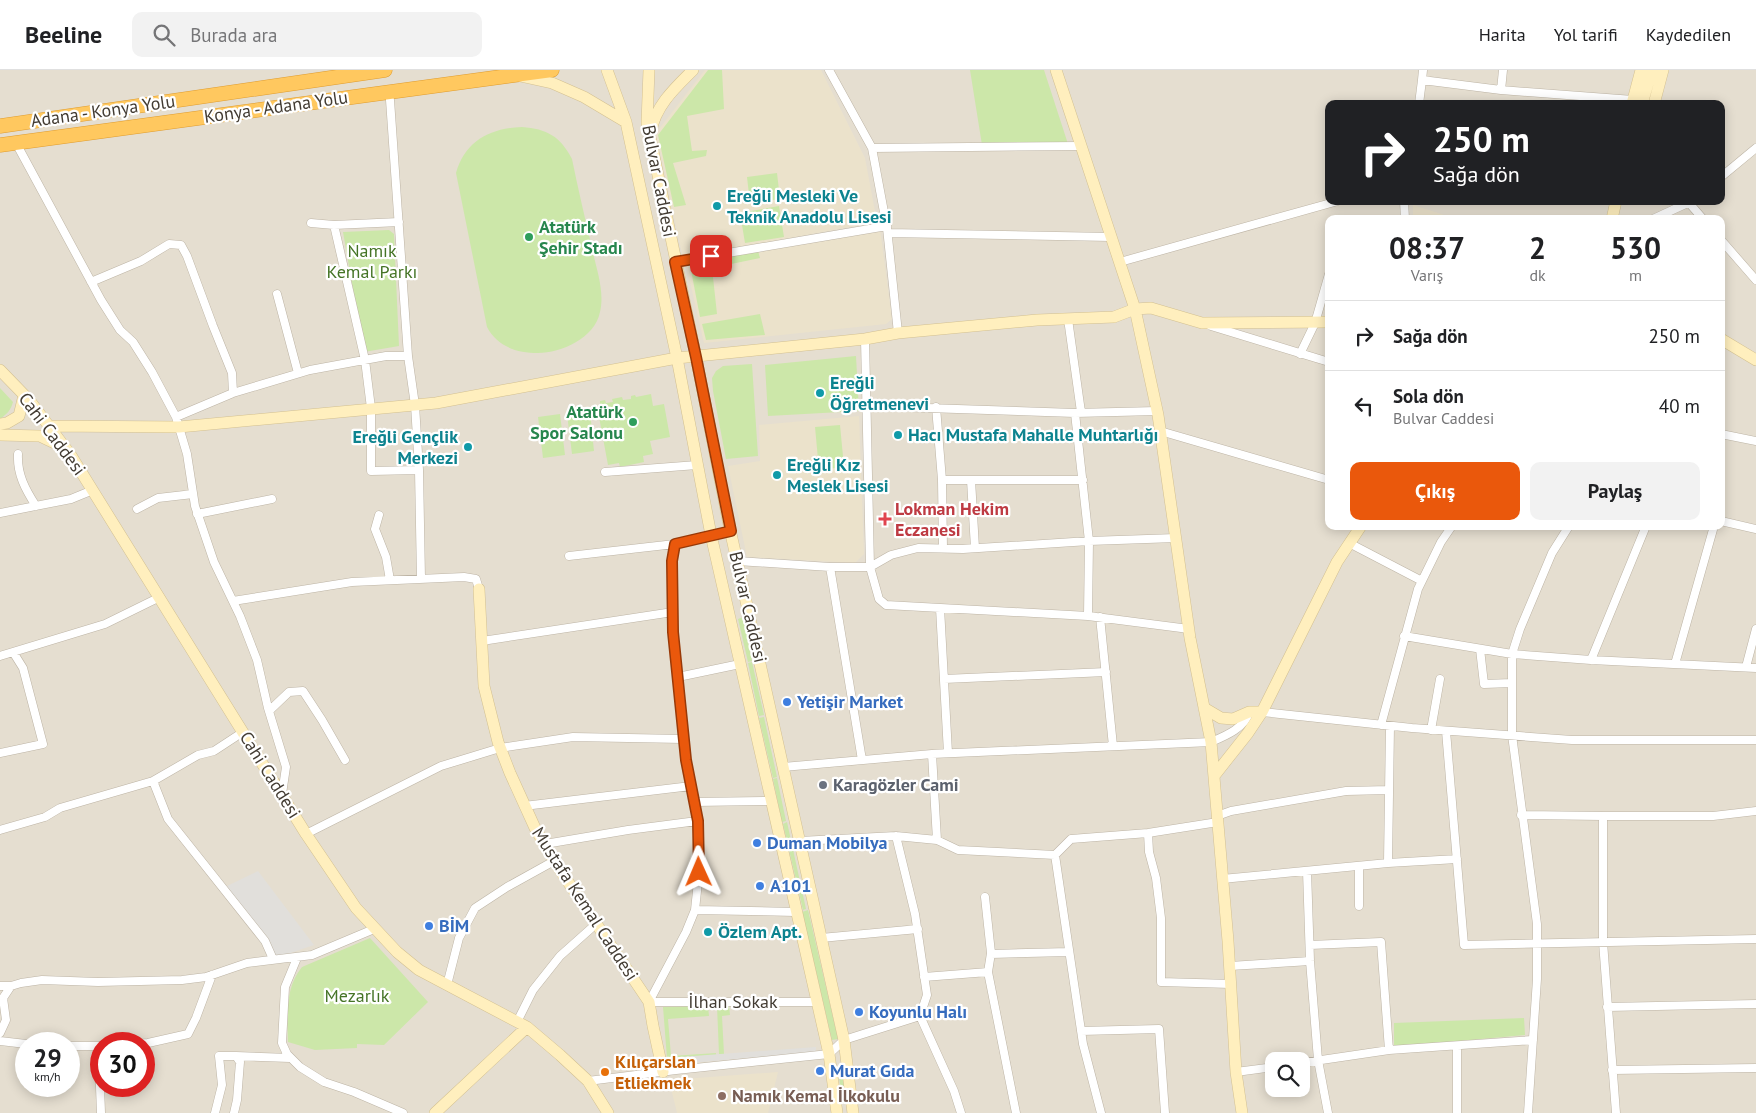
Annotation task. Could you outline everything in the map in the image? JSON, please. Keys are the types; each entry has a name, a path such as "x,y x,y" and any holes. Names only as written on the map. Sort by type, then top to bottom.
{"highway":[{"name":"Adana - Konya Yolu","path":"1,125 385,70"},
{"name":"Konya - Adana Yolu","path":"0,146 510,74 552,70"}],"street":[{"path":"607,70 626,122 677,358 711,535 829,1054 837,1113"},
{"name":"Bulvar Caddesi","path":"649,70 647,122 731,531 844,1040 854,1113"},
{"path":"650,137 654,118 667,96 693,70"},
{"path":"829,70 872,148 887,230 898,334"},
{"path":"1056,70 1135,309 1157,411 1189,629 1211,742 1230,966 1236,1072 1242,1113"},
{"path":"1420,100 1423,70"},
{"path":"1501,90 1503,70"},
{"path":"1636,100 1641,70"},
{"path":"1637,100 1652,70"},
{"path":"1655,100 1663,70"},
{"path":"510,74 552,83 584,97 626,122"},
{"path":"1422,80 1605,100"},
{"path":"390,100 408,356 415,405 419,470 421,579"},
{"path":"16,143 100,300 120,330 133,342 152,372 178,422 187,454 197,514 214,562 233,601 257,660 268,711 286,767 282,794"},
{"path":"872,148 1081,146"},
{"path":"1725,174 1755,152"},
{"path":"1120,262 1325,205"},
{"path":"1662,215 1684,205"},
{"path":"311,224 334,225 399,222"},
{"path":"334,225 365,360 371,408 371,471 419,470"},
{"path":"675,262 887,230 1111,236"},
{"path":"91,282 141,261 168,244 181,245 187,256 232,373 233,393"},
{"path":"1725,245 1756,280"},
{"path":"1300,354 1315,323 1325,288"},
{"path":"276,294 298,374"},
{"path":"49,426 178,422 436,403 677,358 1037,320 1114,316 1135,309 1151,308 1325,361"},
{"path":"1068,319 1089,541 1088,616"},
{"path":"1202,323 1325,322"},
{"path":"865,339 870,567 879,599 886,604 1088,616 1189,629"},
{"path":"1725,341 1756,360"},
{"path":"178,422 233,393 310,370 386,356 408,356"},
{"name":"Cahi Caddesi","path":"0,370 24,396 66,449 306,834 345,893 374,929 419,970 522,1025 560,1055 588,1081 608,1113"},
{"path":"0,424 7,423 19,416 24,396"},
{"path":"866,406 1078,412 1157,411"},
{"path":"936,407 942,480 943,548"},
{"path":"1160,431 1325,479"},
{"path":"1725,435 1756,441"},
{"path":"0,436 40,436 66,449"},
{"path":"18,454 17,466 24,488 36,506"},
{"path":"605,472 697,465"},
{"path":"942,480 1082,480"},
{"path":"971,480 975,548"},
{"path":"0,513 71,499 92,490"},
{"path":"137,509 158,498 193,494"},
{"path":"197,514 272,500"},
{"path":"378,515 374,529 386,557 390,580"},
{"path":"1725,522 1756,529"},
{"path":"1214,776 1262,712 1337,562 1358,530"},
{"path":"1381,725 1418,589 1441,542 1449,530"},
{"path":"1528,1113 1537,979 1537,924 1521,815 1512,735 1512,654 1520,629 1552,554 1567,530"},
{"path":"1591,660 1644,530"},
{"path":"1675,664 1713,530"},
{"path":"568,556 675,544 731,531"},
{"path":"738,561 870,567 891,555 904,550 918,548 975,548 1176,538"},
{"path":"1349,543 1422,581"},
{"path":"650,1002 686,932 695,910 699,872 698,821 690,786 684,739 673,612 672,561 675,544"},
{"path":"830,566 862,760"},
{"path":"233,601 352,582 390,580 464,577 476,580 479,589"},
{"name":"Mustafa Kemal Caddesi","path":"479,589 484,686 500,748 524,806 554,861 650,1002 663,1072"},
{"path":"0,656 105,624 160,597"},
{"path":"940,608 948,753"},
{"path":"482,641 673,612"},
{"path":"1100,617 1113,746"},
{"path":"1746,667 1756,630"},
{"path":"1404,636 1512,654 1756,668"},
{"path":"1480,649 1484,684 1512,683"},
{"path":"0,753 43,744 23,668 13,652"},
{"path":"678,677 740,664"},
{"path":"944,679 1106,672"},
{"path":"1431,730 1440,680"},
{"path":"268,711 289,692 303,691 345,760"},
{"path":"1204,708 1221,718 1233,719 1249,712 1262,712 1431,730 1572,740 1756,740"},
{"path":"783,767 948,753 1211,742 1230,732 1247,719 1249,712"},
{"path":"1388,863 1390,726"},
{"path":"1446,731 1464,945 1756,939"},
{"path":"0,830 45,817 60,808 153,780 198,755 214,751 243,732"},
{"path":"306,834 441,766 500,748 573,737 684,739"},
{"path":"932,754 937,840"},
{"path":"153,780 168,819 265,941 273,959"},
{"path":"524,806 690,786"},
{"path":"800,841 896,836 937,840 958,850 1055,855 1072,839 1148,833 1217,819 1231,811 1346,791 1389,790"},
{"path":"694,802 771,801"},
{"path":"1521,815 1713,816 1756,811"},
{"path":"1603,816 1603,942 1616,1113"},
{"path":"545,844 628,830 698,821"},
{"path":"1148,833 1161,918 1161,982 1231,984"},
{"path":"896,836 916,914 927,995 920,1016 954,1091 961,1113"},
{"path":"1055,855 1081,1031 1101,1113"},
{"path":"1222,879 1388,863 1456,859"},
{"path":"447,985 459,938 476,908 507,887 554,861"},
{"path":"1359,866 1359,906"},
{"path":"1307,871 1310,961 1318,1060 1328,1113"},
{"path":"985,897 991,954 988,972 1016,1113"},
{"path":"695,910 796,912"},
{"path":"435,1113 522,1025 533,990 560,956 596,924"},
{"path":"0,986 11,986 21,982 42,980 98,982 182,980 212,975 247,963 312,955 374,929"},
{"path":"821,938 918,929"},
{"path":"1310,945 1381,942 1389,1050"},
{"path":"991,954 1069,952"},
{"path":"297,958 285,987 282,1043 286,1054 300,1067 324,1082 354,1092 403,1113"},
{"path":"1230,966 1310,961"},
{"path":"924,977 988,972"},
{"path":"155,1041 188,1034 212,975"},
{"path":"0,1033 6,1020 3,998 11,986"},
{"name":"İlhan Sokak","path":"650,1002 817,1002"},
{"path":"1607,1007 1756,1004"},
{"path":"588,1081 829,1054 844,1040 920,1016"},
{"path":"1081,1031 1159,1029 1165,1113"},
{"path":"1310,1061 1389,1050 1533,1040"},
{"path":"0,1041 15,1043"},
{"path":"1457,1046 1458,1113"},
{"path":"215,1113 222,1085 219,1056 290,1058"},
{"path":"234,1113 238,1100 240,1071 240,1062 236,1056"},
{"path":"1236,1072 1265,1068"},
{"path":"1612,1070 1756,1068"},
{"path":"100,1097 101,1113"}],"shaded area":[{"path":"0,70 1756,70 1756,1113 0,1113"},
{"path":"705,70 821,70 865,158 877,222 683,258 656,133"},
{"path":"1413,205 1444,215 1413,215"},
{"path":"880,229 892,319 886,324 704,343 686,264"},
{"path":"859,416 864,554 855,563 747,557 728,466 760,461 759,425"},
{"path":"258,871 314,945 273,959 265,941 223,888"},
{"path":"816,1047 814,1052 668,1065 667,1058"},
{"name":"Namık Kemal İlkokulu","path":"778,1072 768,1113 677,1113 669,1080"}],"green space":[{"path":"708,70 722,70 724,109 687,116 692,151 707,150 706,156 673,163 686,205 674,207 658,135"},
{"path":"970,70 1044,70 1068,144 982,145"},
{"name":"Atatürk Şehir Stadı","path":"522,127 552,135 563,145 572,159 601,288 600,312 597,321 591,329 576,342 566,347 538,353 522,352 502,344 491,334 487,327 456,173 466,152 480,138 499,130"},
{"path":"777,173 780,199 750,203 747,177"},
{"path":"779,206 784,237 745,243 740,213"},
{"name":"Namık Kemal Parkı","path":"389,230 394,234 399,346 364,352 343,232"},
{"path":"758,251 760,258 712,268 717,314 700,317 690,265"},
{"path":"760,314 765,335 706,340 702,324"},
{"path":"856,356 859,411 768,416 765,365"},
{"path":"752,364 758,456 726,459 712,378 716,371 723,366"},
{"path":"0,388 13,402 8,412 0,419"},
{"name":"Atatürk Spor Salonu","path":"651,394 653,406 664,404 670,437 650,441 653,454 643,456 644,462 620,467 619,463 608,465 597,406 600,405 600,401 605,400 606,403 613,402 612,399 622,397 623,400 631,399 631,396 635,395 636,397"},
{"path":"590,411 594,451 572,454 567,414"},
{"path":"560,414 565,455 543,458 538,417"},
{"path":"840,425 844,467 819,470 815,427"},
{"path":"743,617 752,661 748,662 738,619"},
{"path":"752,662 764,715 759,716 748,663"},
{"path":"764,717 777,777 773,778 759,718"},
{"path":"777,778 786,821 782,822 773,779"},
{"path":"787,822 806,909 803,910 783,824"},
{"path":"808,910 838,1039 832,1040 802,912"},
{"name":"Mezarlık","path":"370,938 428,1002 384,1045 357,1044 357,1048 315,1050 288,1042 288,1003 292,984 302,967"},
{"path":"708,1006 709,1016 668,1019 671,1056 716,1053 716,1055 667,1058 663,1007"},
{"path":"717,1006 729,1006 730,1015 722,1016 724,1054 719,1054"},
{"path":"1524,1018 1525,1035 1394,1047 1394,1023"},
{"path":"843,1075 846,1101 842,1102 839,1076"}],"place":[{"name":"Ereğli Mesleki Ve Teknik Anadolu Lisesi","path":"717,206"},
{"name":"Atatürk Şehir Stadı","path":"529,237"},
{"name":"Ereğli Öğretmenevi","path":"820,393"},
{"name":"Atatürk Spor Salonu","path":"633,422"},
{"name":"Hacı Mustafa Mahalle Muhtarlığı","path":"898,435"},
{"name":"Ereğli Gençlik Merkezi","path":"468,447"},
{"name":"Ereğli Kız Meslek Lisesi","path":"777,475"},
{"name":"Lokman Hekim Eczanesi","path":"885,519"},
{"name":"Yetişir Market","path":"787,702"},
{"name":"Karagözler Cami","path":"823,785"},
{"name":"Duman Mobilya","path":"757,843"},
{"name":"A101","path":"760,886"},
{"name":"BİM","path":"429,926"},
{"name":"Özlem Apt.","path":"708,932"},
{"name":"Koyunlu Halı","path":"859,1012"},
{"name":"Murat Gıda","path":"820,1071"},
{"name":"Kılıçarslan Etliekmek","path":"605,1072"},
{"name":"Namık Kemal İlkokulu","path":"722,1096"}],"route":[{"path":"699,872 698,821 686,760 673,632 672,561 675,544 731,531 675,262 711,256"}]}
